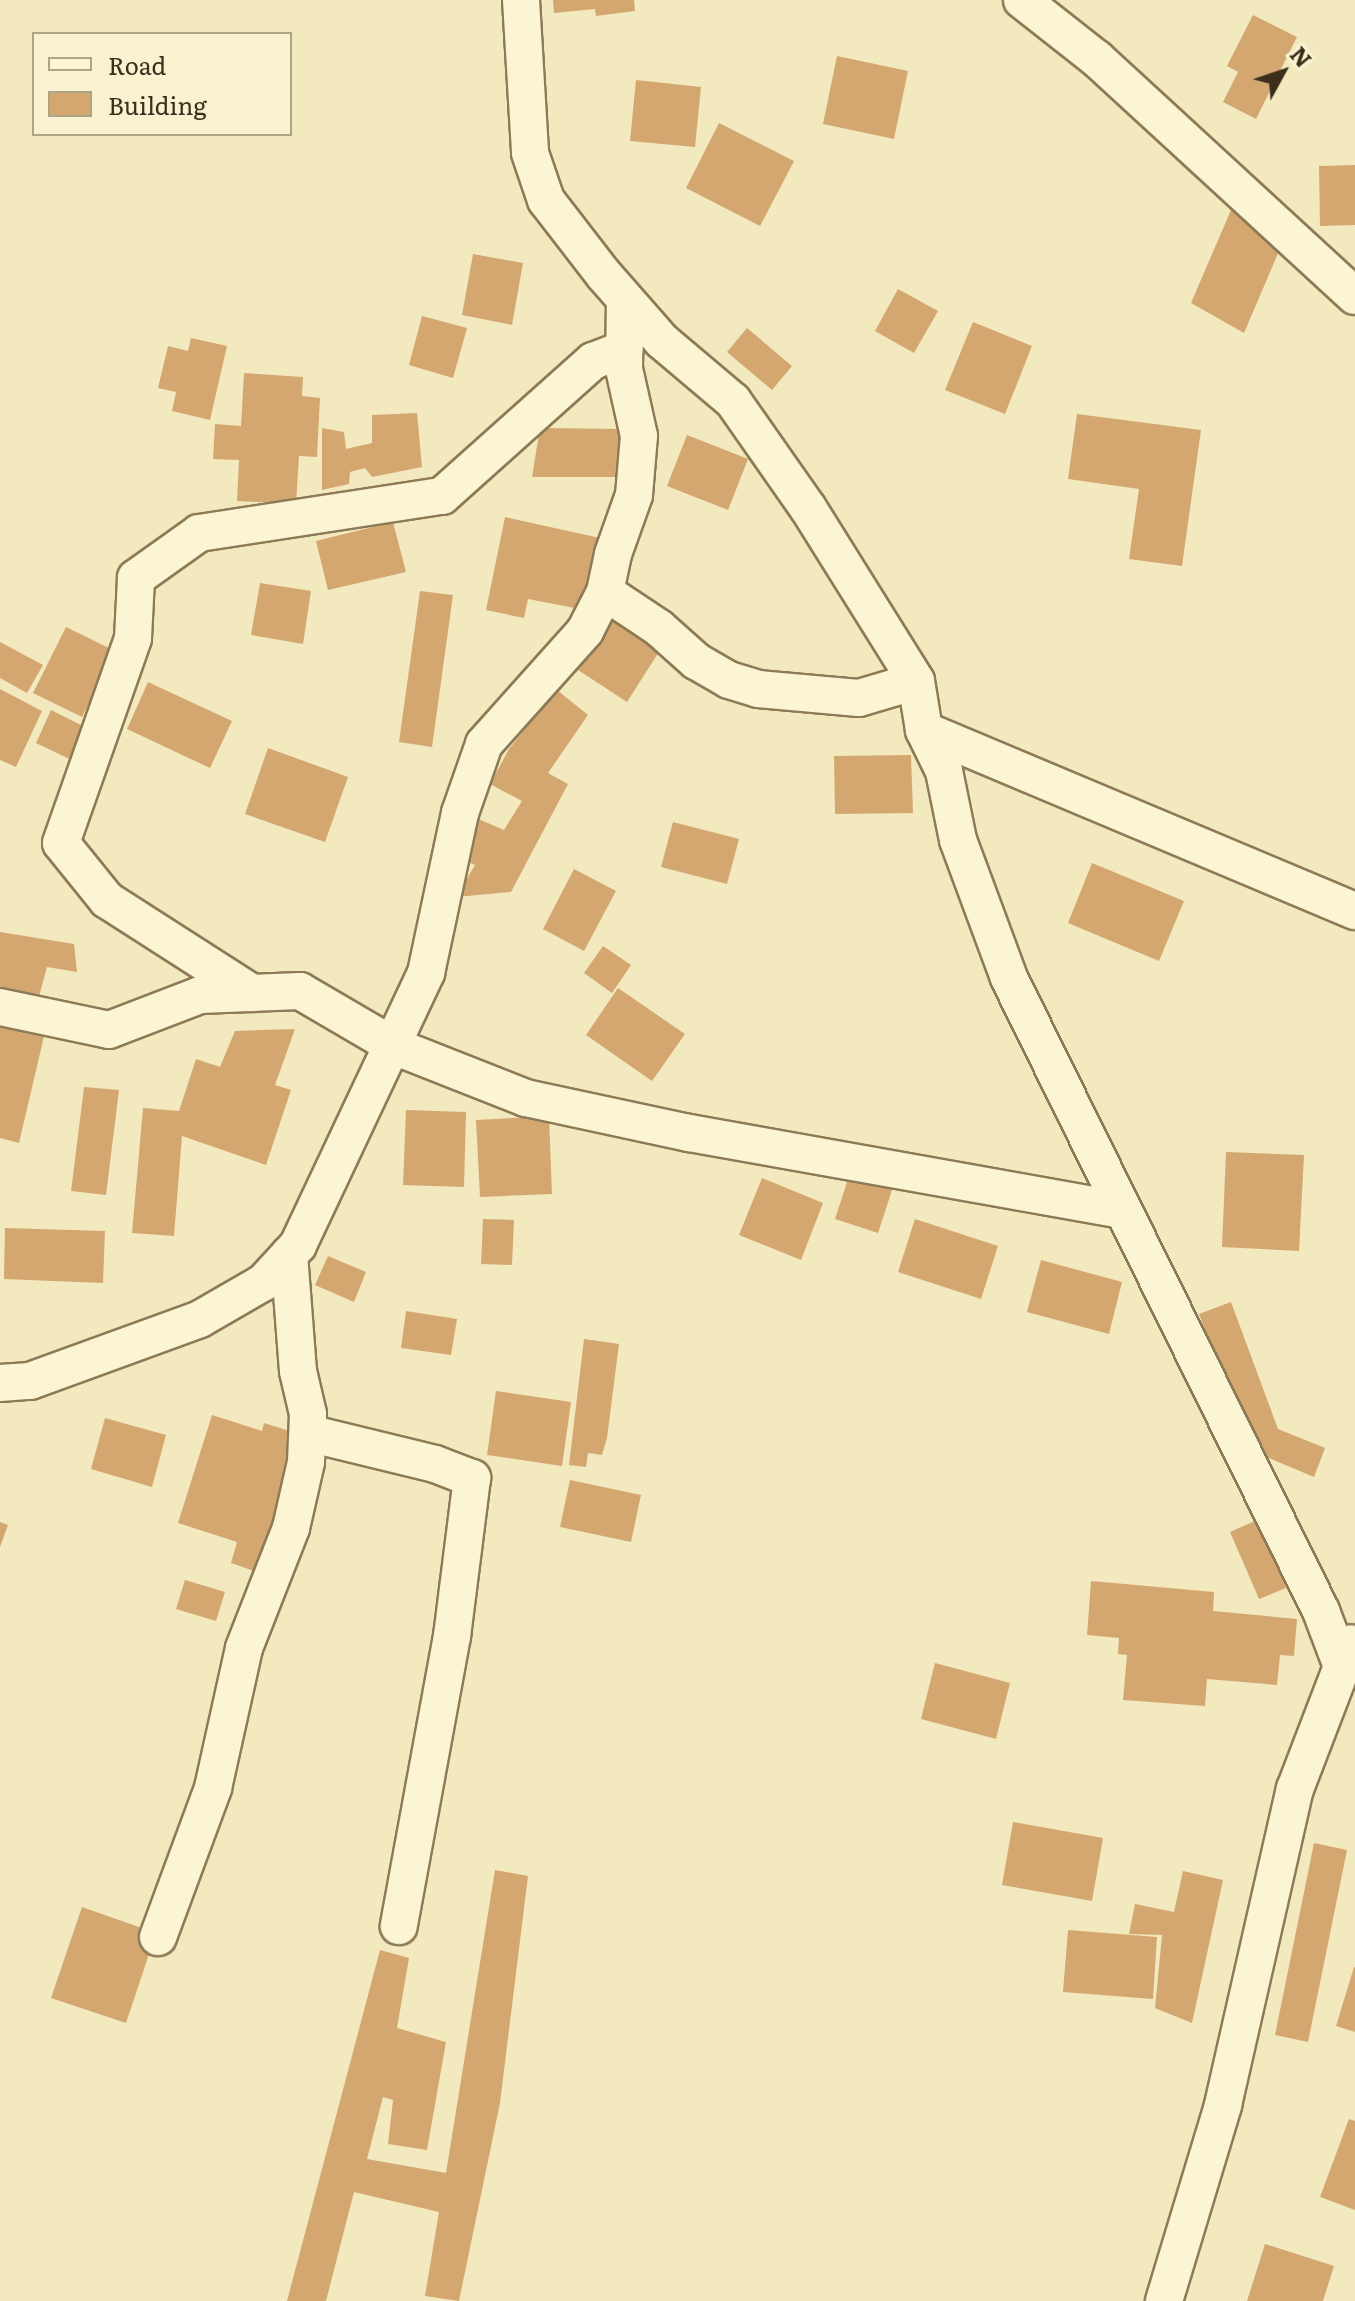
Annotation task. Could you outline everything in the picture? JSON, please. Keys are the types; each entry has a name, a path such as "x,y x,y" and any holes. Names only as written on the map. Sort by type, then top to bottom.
{"street":[{"path":"521,0 530,153 546,200 625,300 662,341 733,401 808,508 916,681 924,730 944,771 958,840 1009,978 1321,1611 1348,1650 1295,1789 1223,2105 1164,2301"},
{"path":"1022,0 1097,59 1355,296"},
{"path":"0,1383 30,1381 200,1319 264,1282 298,1245 426,973 460,813 484,744 585,631 605,592 613,554 634,495 639,436 624,369 625,300"},
{"path":"252,993 107,900 61,843 133,638 136,578 199,533 442,496 593,361 625,349"},
{"path":"605,592 659,628 696,661 729,680 758,689 859,698 916,681"},
{"path":"924,730 1167,829 1355,911"},
{"path":"0,1007 109,1030 200,995 300,991 394,1046 526,1098 689,1133 1121,1210"},
{"path":"158,1937 213,1788 244,1648 291,1528 306,1462 308,1414 298,1371 289,1254"},
{"path":"308,1433 435,1464 472,1478 452,1636 399,1926"}],"building":[{"path":"553,0 634,0 635,11 596,16 595,9 554,13"},
{"path":"1253,15 1297,37 1256,119 1223,102 1238,72 1227,66"},
{"path":"837,56 908,71 894,139 823,124"},
{"path":"636,80 701,87 695,147 630,141"},
{"path":"719,123 794,161 760,226 686,188"},
{"path":"1355,165 1355,225 1320,226 1319,166"},
{"path":"1234,203 1282,244 1244,333 1191,303"},
{"path":"473,254 523,263 512,325 462,315"},
{"path":"898,289 938,311 914,353 875,331"},
{"path":"422,316 467,328 453,378 409,365"},
{"path":"973,322 1032,346 1005,414 945,390"},
{"path":"747,328 792,366 772,390 727,352"},
{"path":"191,338 227,346 210,420 172,411 176,392 158,388 168,346 188,351"},
{"path":"244,373 303,377 302,396 320,398 317,457 299,456 296,504 237,501 239,460 213,459 215,424 241,426"},
{"path":"417,413 422,467 372,477 365,468 350,472 349,484 322,490 322,428 344,432 346,449 372,443 372,415"},
{"path":"1077,414 1201,430 1182,566 1129,559 1139,489 1068,479"},
{"path":"540,428 621,429 620,477 532,477"},
{"path":"687,435 748,459 728,510 667,486"},
{"path":"505,517 600,538 585,610 528,599 524,618 486,610"},
{"path":"393,522 406,572 328,590 316,541"},
{"path":"260,583 311,591 303,644 251,635"},
{"path":"420,591 453,595 432,747 399,742"},
{"path":"613,615 662,647 627,702 578,670"},
{"path":"66,627 115,651 82,717 33,693"},
{"path":"0,642 43,665 27,693 0,678"},
{"path":"148,682 232,721 210,768 127,729"},
{"path":"0,689 42,711 16,767 0,760"},
{"path":"557,690 588,715 548,773 568,784 511,892 456,897 475,865 463,860 476,818 504,830 522,801 490,784 509,749"},
{"path":"51,710 91,730 76,762 36,743"},
{"path":"268,748 348,777 325,842 245,814"},
{"path":"911,755 913,813 835,814 834,756"},
{"path":"673,822 739,839 727,884 661,867"},
{"path":"1092,863 1184,901 1159,961 1068,923"},
{"path":"574,869 616,891 584,951 543,929"},
{"path":"0,932 74,944 77,972 47,967 38,1000 0,991"},
{"path":"603,946 631,965 612,993 584,973"},
{"path":"618,988 685,1034 652,1081 586,1035"},
{"path":"0,1022 45,1032 19,1143 0,1138"},
{"path":"295,1029 275,1085 291,1090 266,1165 182,1136 174,1236 132,1233 143,1108 179,1111 196,1059 220,1067 235,1031"},
{"path":"84,1087 119,1090 106,1195 71,1191"},
{"path":"406,1110 466,1112 464,1187 403,1185"},
{"path":"549,1116 552,1194 480,1197 476,1120"},
{"path":"1226,1152 1304,1155 1299,1251 1222,1247"},
{"path":"850,1173 893,1187 878,1233 835,1219"},
{"path":"762,1178 823,1203 801,1260 739,1235"},
{"path":"483,1219 514,1220 512,1265 481,1264"},
{"path":"915,1219 998,1246 981,1299 898,1272"},
{"path":"5,1228 105,1231 103,1283 4,1279"},
{"path":"328,1256 366,1272 354,1302 315,1285"},
{"path":"1041,1260 1122,1282 1109,1334 1027,1312"},
{"path":"1231,1302 1278,1429 1325,1448 1314,1477 1250,1450 1199,1314"},
{"path":"406,1311 457,1319 451,1355 401,1348"},
{"path":"584,1339 619,1344 607,1438 602,1455 588,1453 586,1467 569,1465"},
{"path":"496,1391 571,1402 562,1466 487,1455"},
{"path":"212,1415 262,1431 264,1423 299,1434 257,1572 231,1563 237,1542 178,1523"},
{"path":"105,1418 166,1435 152,1487 91,1469"},
{"path":"570,1480 641,1495 631,1542 560,1527"},
{"path":"1257,1520 1286,1588 1259,1599 1230,1532"},
{"path":"0,1522 8,1525 0,1547"},
{"path":"185,1580 225,1592 216,1621 176,1609"},
{"path":"1091,1581 1214,1592 1213,1611 1297,1619 1294,1656 1280,1655 1277,1685 1207,1679 1205,1706 1123,1700 1127,1655 1118,1654 1119,1638 1087,1635"},
{"path":"935,1663 1010,1683 996,1739 921,1719"},
{"path":"1013,1822 1103,1838 1092,1901 1002,1885"},
{"path":"1314,1843 1347,1850 1308,2042 1275,2035"},
{"path":"495,1870 528,1876 500,2103 459,2301 425,2296 439,2212 354,2192 326,2301 287,2301 380,1950 409,1958 397,2028 446,2042 427,2150 388,2144 393,2100 383,2097 367,2159 446,2173"},
{"path":"1183,1871 1223,1880 1192,2023 1155,2008 1162,1935 1129,1934 1135,1904 1174,1912"},
{"path":"82,1907 156,1933 126,2023 51,1998"},
{"path":"1068,1930 1157,1937 1153,1999 1063,1992"},
{"path":"1355,1967 1355,2032 1336,2026"},
{"path":"1349,2119 1355,2121 1355,2210 1320,2197"},
{"path":"1265,2244 1334,2266 1323,2301 1247,2301"}]}
